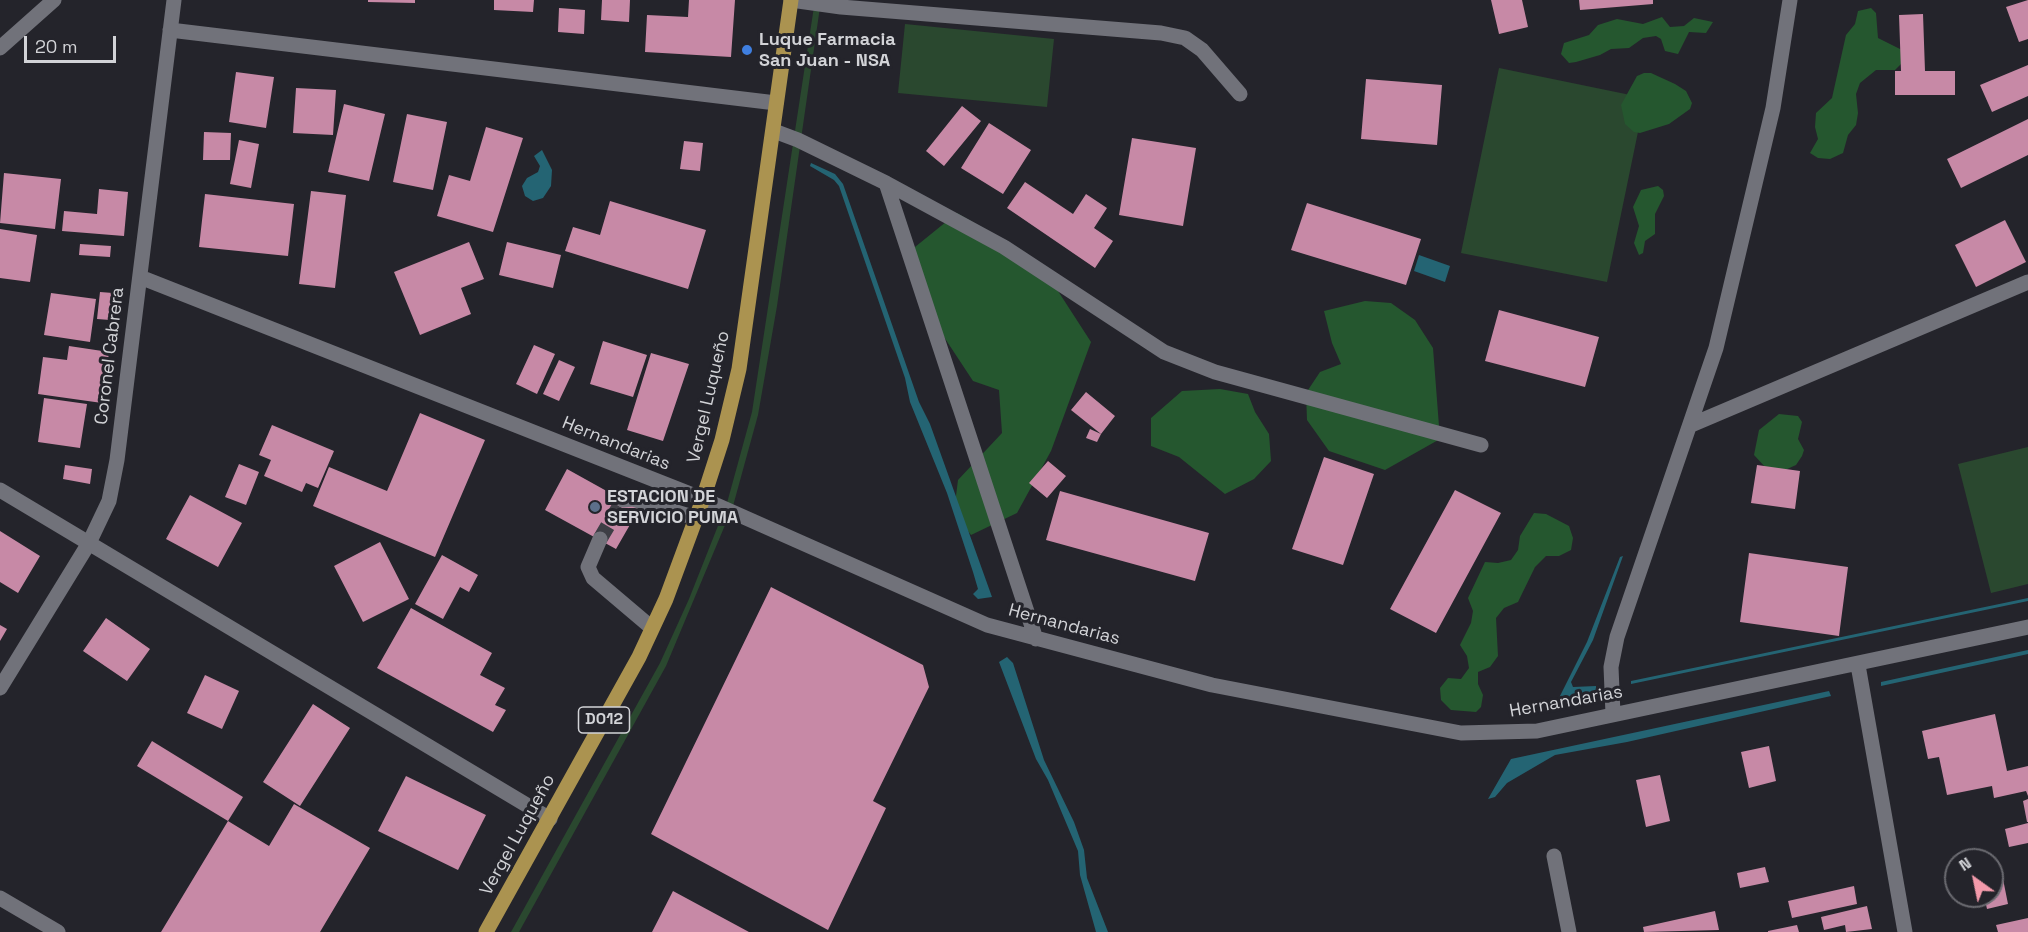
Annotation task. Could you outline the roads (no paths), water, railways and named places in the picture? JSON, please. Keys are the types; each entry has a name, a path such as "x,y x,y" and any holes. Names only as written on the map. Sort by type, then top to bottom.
{"main road":[{"name":"Vergel Luqueño","path":"486,932 550,819 652,628 666,599 703,499 722,440 739,369 791,0"}],"street":[{"path":"0,48 54,0"},
{"name":"Coronel Cabrera","path":"0,688 89,543 109,501 117,460 174,0"},
{"path":"791,0 853,8 1161,33 1185,38 1202,50 1240,94"},
{"path":"1612,714 1611,667 1617,637 1716,348 1773,108 1790,0"},
{"path":"170,30 776,104"},
{"path":"774,131 798,140 886,183 1004,247 1164,352 1215,372 1481,445"},
{"path":"886,183 1036,639"},
{"name":"Hernandarias","path":"140,277 703,499 987,625 1212,685 1461,732 1537,731 1858,665 2028,627"},
{"path":"1691,425 2028,282"},
{"path":"0,490 550,819"},
{"path":"623,500 633,499 696,518"},
{"path":"600,539 588,567 592,578 652,628"},
{"path":"1858,665 1905,932"},
{"path":"1554,856 1569,932"},
{"path":"0,898 58,932"}],"water":[{"path":"542,150 552,170 551,186 543,198 533,201 525,196 522,186 527,178 538,172 540,166 534,156"},
{"path":"811,163 835,174 843,184 919,402 930,424 992,597 978,599 973,594 978,589 973,572 947,493 910,402 905,378 839,186 834,180 810,166"},
{"path":"1419,255 1450,266 1445,282 1414,271"},
{"path":"1623,556 1593,640 1571,682 1573,687 1596,686 1596,692 1558,700 1587,642 1620,557"},
{"path":"2028,598 2028,601 1631,684 1631,681"},
{"path":"2028,650 2028,654 1881,686 1881,682"},
{"path":"1007,657 1013,663 1044,760 1074,822 1084,850 1087,878 1108,932 1096,932 1080,875 1078,851 1048,780 1036,759 999,662"},
{"path":"1829,691 1831,696 1627,742 1555,755 1507,783 1495,797 1488,799 1511,759"}],"tunnel":[{"path":"600,539 623,500"}],"place":[{"name":"Luque Farmacia San Juan - NSA","path":"747,50"},
{"name":"ESTACION DE SERVICIO PUMA","path":"595,507"}]}
